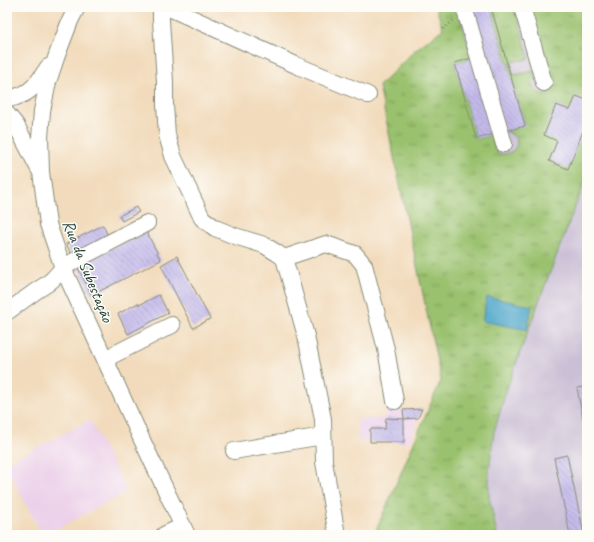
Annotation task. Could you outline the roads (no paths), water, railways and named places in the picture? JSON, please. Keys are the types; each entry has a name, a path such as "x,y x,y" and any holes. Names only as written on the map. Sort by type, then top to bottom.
{"street":[{"name":"Rua da Subestação","path":"77,7 57,55 48,82 42,111 40,138 41,172 48,224 63,268 185,530"},
{"path":"161,7 167,135 173,156 202,218 215,228 264,245 277,252 284,258 306,336 323,419 324,462 337,535"},
{"path":"167,7 298,66 368,95"},
{"path":"464,7 504,144"},
{"path":"522,7 544,83"},
{"path":"7,98 10,99 31,89 57,55"},
{"path":"7,109 10,124 41,172"},
{"path":"7,312 54,279 63,268 74,260 147,223"},
{"path":"284,258 326,244 355,254 364,265 386,349 395,401"},
{"path":"105,359 172,325"},
{"path":"234,451 323,436"},
{"path":"164,535 185,530"}],"water":[{"path":"487,297 532,306 527,330 482,321"}]}
